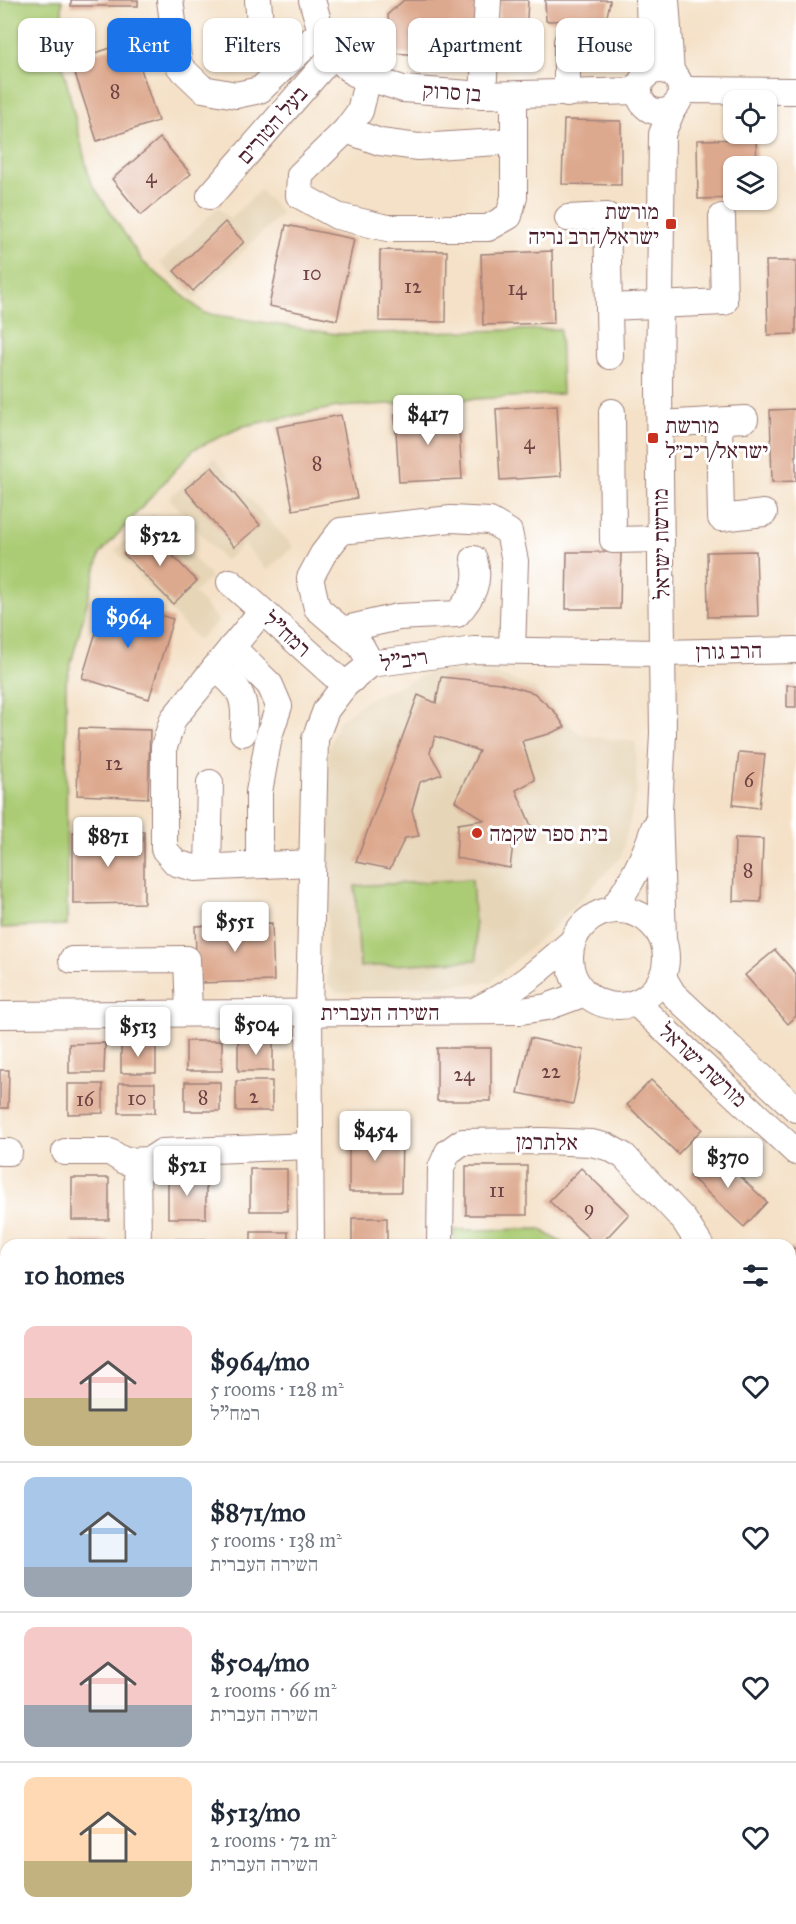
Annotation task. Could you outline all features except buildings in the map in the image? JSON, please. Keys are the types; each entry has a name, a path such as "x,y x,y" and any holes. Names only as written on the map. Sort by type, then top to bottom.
{"street":[{"path":"170,0 179,66 203,89 236,95 260,90 314,38"},
{"path":"258,0 262,47 277,73"},
{"name":"בן סרוק","path":"312,0 317,18"},
{"path":"483,95 488,0"},
{"name":"מורשת ישראל","path":"648,0 661,97"},
{"name":"מורשת ישראל","path":"663,940 659,810 663,733 660,305 661,97 666,0"},
{"name":"בעל הטורים","path":"210,196 318,72"},
{"name":"בן סרוק","path":"353,72 403,89 483,95 567,94 661,97 796,91"},
{"path":"567,72 567,94"},
{"path":"368,78 360,111 346,130 300,175 299,195 338,216 387,228 488,228 509,216 514,197 514,94"},
{"path":"346,130 380,142 418,147 514,141"},
{"path":"568,218 607,216 610,356"},
{"path":"609,307 724,302 722,217"},
{"path":"612,412 613,540 661,539"},
{"path":"660,424 745,419"},
{"path":"719,420 722,518 764,513"},
{"path":"371,664 361,646 317,608 310,578 323,554 341,531 451,519 490,520 509,532 515,561 512,650"},
{"path":"342,630 398,616 457,614 472,597 477,570 474,559"},
{"name":"רמח\"ל","path":"230,582 345,685"},
{"path":"262,611 173,719 164,747 164,849 176,863 195,868 312,863"},
{"path":"232,647 270,685 279,705 269,736 259,792 259,865"},
{"name":"ריב\"ל","path":"310,1239 309,1012 315,739 326,710 345,685 371,664 474,650 662,653"},
{"name":"הרב גורן","path":"662,653 796,650"},
{"path":"215,668 236,684 245,711 243,733"},
{"path":"208,867 210,783"},
{"name":"מורשת ישראל","path":"612,910 630,886 646,854 659,810"},
{"path":"625,910 638,913 649,920 663,940 667,963 663,977 647,997 636,1003 623,1007 609,1006 585,993 576,982 571,969 572,942 588,920 599,913 625,910"},
{"name":"השירה העברית","path":"472,1011 506,996 572,942"},
{"path":"72,960 187,959 189,1013"},
{"name":"מורשת ישראל","path":"663,977 673,994 796,1109"},
{"name":"השירה העברית","path":"0,1015 521,1011 547,1007 585,993"},
{"name":"מורשת ישראל","path":"636,1003 796,1152"},
{"name":"אלתרמן","path":"440,1239 441,1168 448,1152 462,1142 543,1141 591,1143 608,1147 624,1156 684,1220 696,1239"},
{"path":"65,1152 110,1152 124,1161 137,1161 150,1160 162,1152 310,1146"},
{"path":"137,1161 138,1239"}],"shaded area":[{"path":"260,190 282,213 194,299 160,263 218,207 230,219"},
{"path":"214,458 293,547 267,570 244,544 225,561 169,498"},
{"path":"153,514 211,577 194,593 219,621 198,640 115,550"},
{"name":"בית ספר שקמה","path":"436,670 499,675 535,689 580,735 636,742 637,792 621,857 554,927 490,982 337,993 327,983 328,750 338,722 370,698"}],"green space":[{"path":"0,0 62,0 62,18 18,18 18,72 64,72 90,181 143,262 204,313 336,334 560,329 562,394 337,407 244,426 194,449 100,554 66,682 67,925 1,928"},
{"path":"472,879 477,960 360,967 355,886"},
{"path":"540,1229 556,1239 454,1239 454,1230"}],"place":[{"name":"מורשת ישראל/הרב נריה","path":"671,224"},
{"name":"מורשת ישראל/ריב״ל","path":"653,438"},
{"name":"בית ספר שקמה","path":"477,833"}]}
